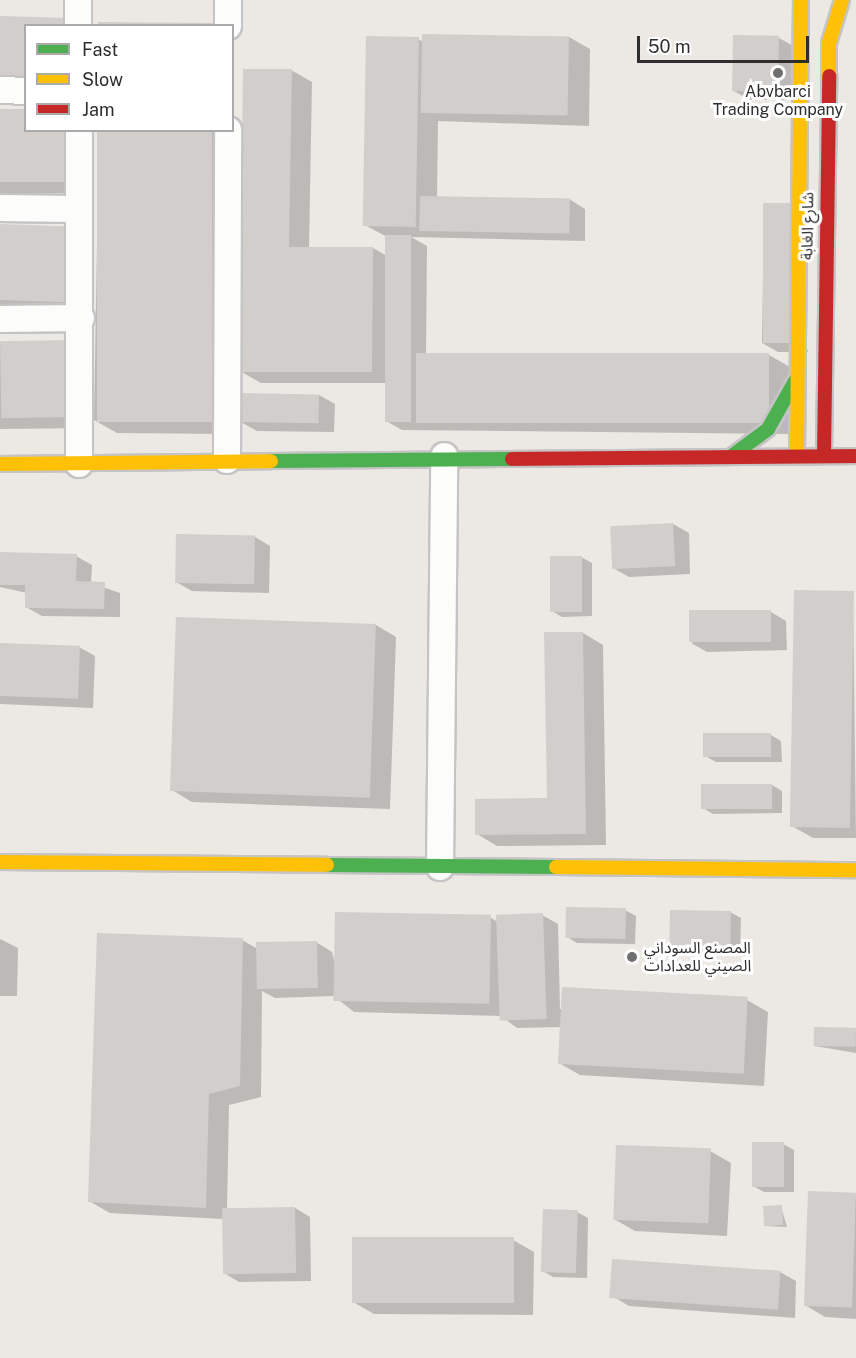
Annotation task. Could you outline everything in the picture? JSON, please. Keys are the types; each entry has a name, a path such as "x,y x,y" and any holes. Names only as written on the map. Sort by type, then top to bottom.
{"street":[{"path":"78,0 78,24"},
{"path":"228,0 228,24"},
{"name":"شارع الغابة","path":"797,455 796,187 801,0"},
{"name":"شارع الغابة","path":"824,455 825,187 829,43 842,0"},
{"path":"0,90 24,91"},
{"path":"79,132 81,318 79,464"},
{"path":"227,460 228,132"},
{"path":"796,187 825,187"},
{"path":"0,208 80,209"},
{"path":"0,319 81,318"},
{"path":"733,455 774,422 797,377"},
{"path":"440,867 444,456"},
{"path":"0,464 444,456 856,456"},
{"path":"0,862 856,870"}],"building":[{"path":"0,16 67,18 66,24 24,24 24,77 0,76"},
{"path":"98,22 213,23 213,24 98,24"},
{"path":"422,34 569,37 568,116 421,113"},
{"path":"733,35 779,36 778,92 732,91"},
{"path":"366,36 419,37 416,227 363,226"},
{"path":"243,69 292,69 289,247 373,247 372,372 239,372"},
{"path":"0,109 24,109 24,132 73,132 73,182 0,182"},
{"path":"97,132 212,132 212,422 97,422"},
{"path":"420,196 570,199 569,234 419,231"},
{"path":"763,203 794,203 794,343 763,343"},
{"path":"0,224 69,226 66,302 0,300"},
{"path":"385,235 411,235 411,422 385,422"},
{"path":"72,340 73,417 1,418 0,341"},
{"path":"416,353 769,353 769,423 416,423"},
{"path":"240,393 319,394 318,423 239,422"},
{"path":"673,523 675,566 612,569 610,526"},
{"path":"176,534 255,535 254,584 175,583"},
{"path":"0,552 77,554 76,581 105,582 104,609 25,608 25,585 0,585"},
{"path":"550,556 582,556 582,612 550,612"},
{"path":"794,590 854,591 850,828 790,827"},
{"path":"689,610 771,610 771,642 689,642"},
{"path":"176,617 376,624 370,798 170,791"},
{"path":"544,632 583,632 586,834 475,835 475,799 547,798"},
{"path":"0,643 80,646 78,699 0,696"},
{"path":"703,733 771,733 771,757 703,757"},
{"path":"701,784 772,784 772,809 701,809"},
{"path":"566,907 626,908 625,939 565,938"},
{"path":"670,910 731,911 730,948 669,947"},
{"path":"335,912 491,915 489,1004 333,1001"},
{"path":"543,913 547,1019 500,1021 496,915"},
{"path":"97,933 243,938 240,1086 209,1094 206,1208 88,1202"},
{"path":"317,941 318,988 257,989 256,942"},
{"path":"562,987 748,997 744,1074 558,1064"},
{"path":"814,1027 856,1028 856,1047 814,1046"},
{"path":"752,1142 784,1142 784,1187 752,1187"},
{"path":"616,1145 711,1148 708,1223 613,1220"},
{"path":"808,1191 856,1193 852,1308 804,1306"},
{"path":"782,1205 783,1225 764,1226 763,1206"},
{"path":"295,1207 296,1273 223,1274 222,1208"},
{"path":"543,1209 578,1210 576,1273 541,1272"},
{"path":"352,1237 514,1237 514,1303 352,1303"},
{"path":"612,1259 781,1271 778,1310 609,1298"}],"traffic: fast":[{"path":"733,455 768,429 795,381"},
{"path":"271,461 512,459"},
{"path":"327,865 556,867"}],"traffic: slow":[{"path":"797,455 801,0"},
{"path":"829,76 829,43 842,0"},
{"path":"0,464 271,461"},
{"path":"0,862 327,865"},
{"path":"556,867 856,870"}],"traffic: jam":[{"path":"824,455 829,76"},
{"path":"512,459 856,456"}],"place":[{"name":"Abvbarci Trading Company","path":"778,73"},
{"name":"المصنع السوداني الصيني للعدادات","path":"632,957"}]}
